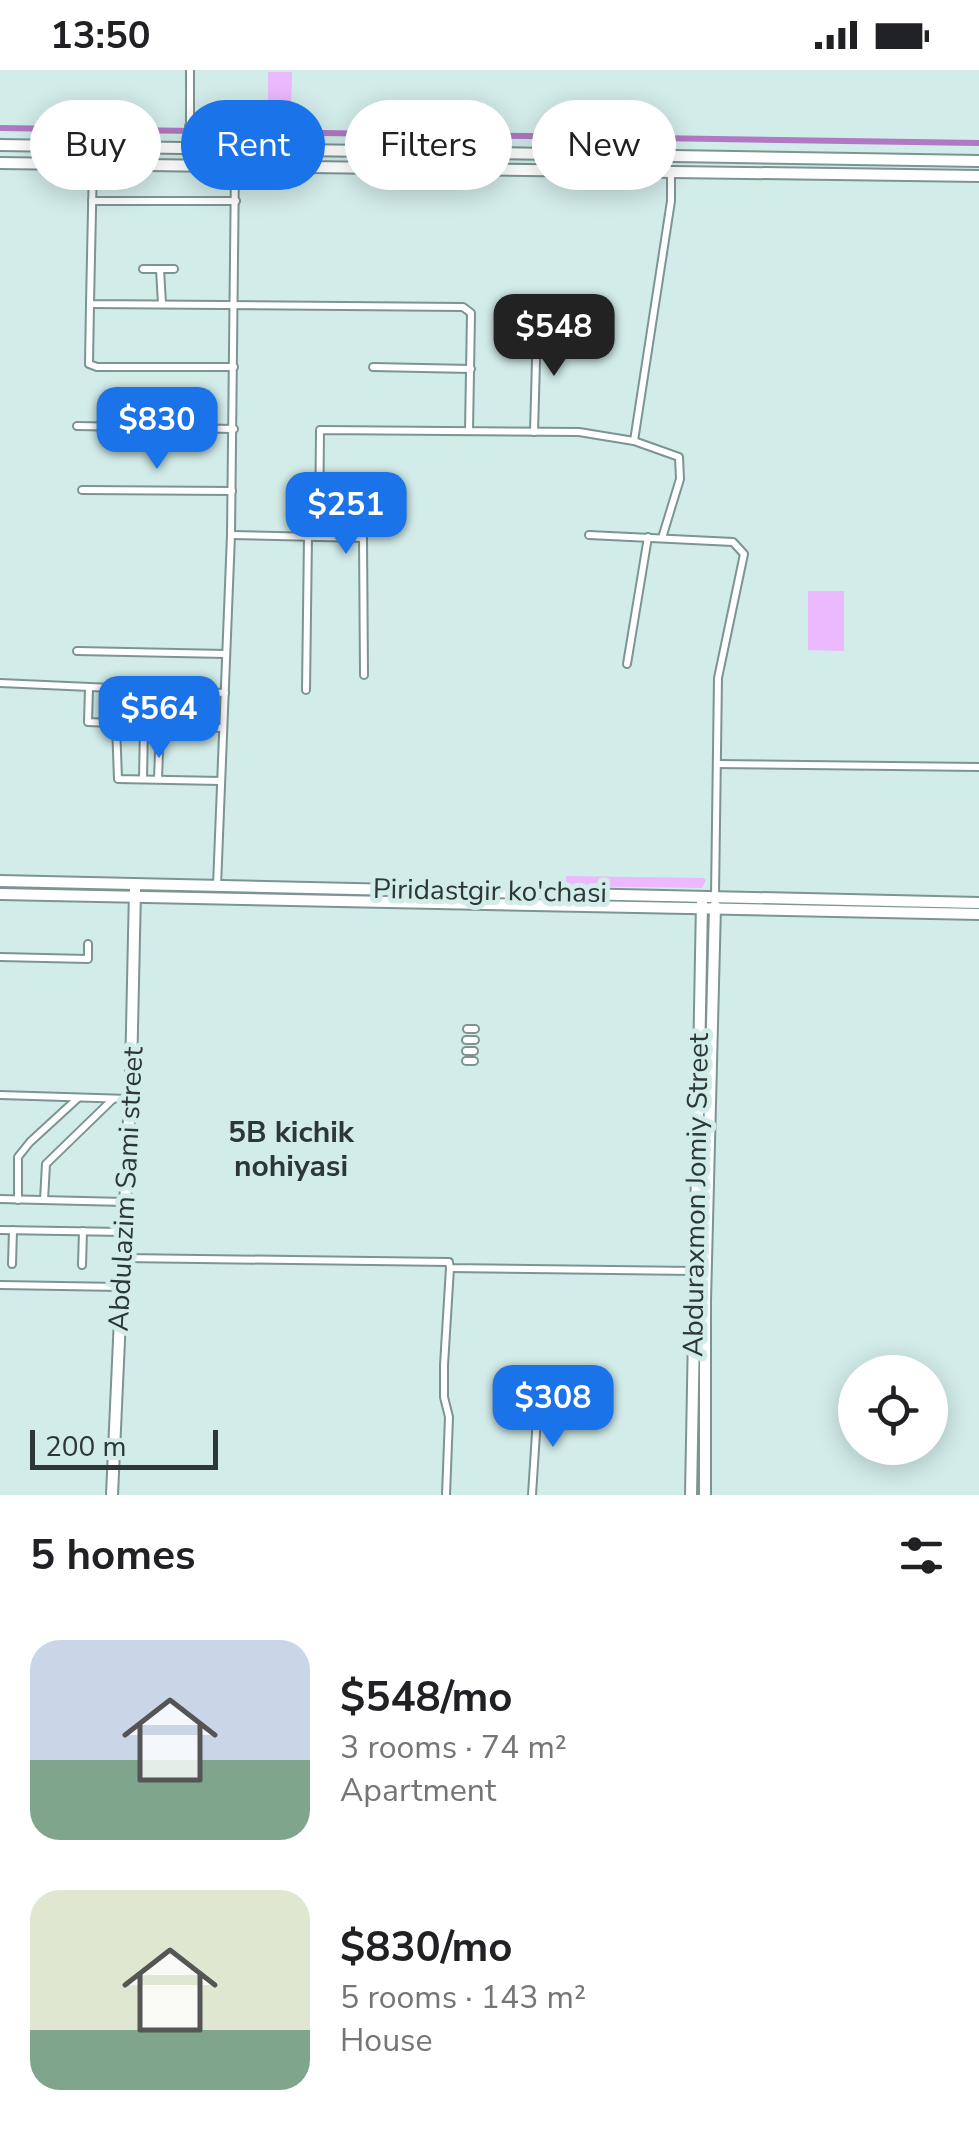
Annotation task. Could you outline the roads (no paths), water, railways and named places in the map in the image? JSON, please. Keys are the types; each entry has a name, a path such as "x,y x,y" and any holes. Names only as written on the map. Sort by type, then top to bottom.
{"street":[{"path":"190,70 190,100"},
{"path":"0,145 181,150"},
{"path":"325,151 979,161"},
{"path":"709,158 709,172"},
{"path":"731,158 731,172"},
{"path":"0,163 30,163"},
{"path":"325,166 532,169"},
{"path":"676,171 979,176"},
{"path":"92,190 89,364 234,367"},
{"path":"217,886 232,535 238,190"},
{"path":"634,441 671,190"},
{"path":"92,201 236,201"},
{"path":"143,269 174,268"},
{"path":"160,269 162,304"},
{"path":"90,304 462,306 471,313 470,431"},
{"path":"534,432 537,325"},
{"path":"373,367 471,369"},
{"path":"77,426 234,430"},
{"path":"318,536 320,430 579,432 634,441 679,457 680,479 662,538"},
{"path":"82,490 232,491"},
{"path":"232,535 363,538 364,675"},
{"path":"590,535 733,542 744,554 718,678 715,896"},
{"path":"306,690 308,536"},
{"path":"626,664 648,537"},
{"path":"76,651 226,654"},
{"path":"0,683 224,693"},
{"path":"89,689 88,722 223,728"},
{"path":"116,724 118,779 221,781"},
{"path":"143,779 144,725"},
{"path":"158,780 160,726"},
{"path":"717,764 979,767"},
{"name":"Piridastgir ko'chasi","path":"0,881 979,902"},
{"name":"Abdulazim Sami street","path":"112,1495 130,1100 135,884"},
{"name":"Piridastgir ko'chasi","path":"0,894 979,914"},
{"name":"Abduraxmon Jomiy Street","path":"702,896 700,1272 705,1495"},
{"name":"Abduraxmon Jomiy Street","path":"691,1495 715,896"},
{"path":"0,957 88,959 88,944"},
{"path":"0,1095 130,1100"},
{"path":"18,1200 18,1157 78,1098"},
{"path":"44,1200 46,1164 114,1099"},
{"path":"0,1200 125,1202"},
{"path":"0,1230 124,1232"},
{"path":"12,1264 13,1230"},
{"path":"82,1265 83,1231"},
{"path":"123,1258 449,1262 444,1365 444,1397 449,1418 446,1495"},
{"path":"450,1268 700,1272"},
{"path":"0,1286 122,1287"},
{"path":"532,1495 538,1402"}],"waterway":[{"path":"0,128 979,143"}],"district":[{"name":"5B kichik nohiyasi","path":"291,1149"}]}
